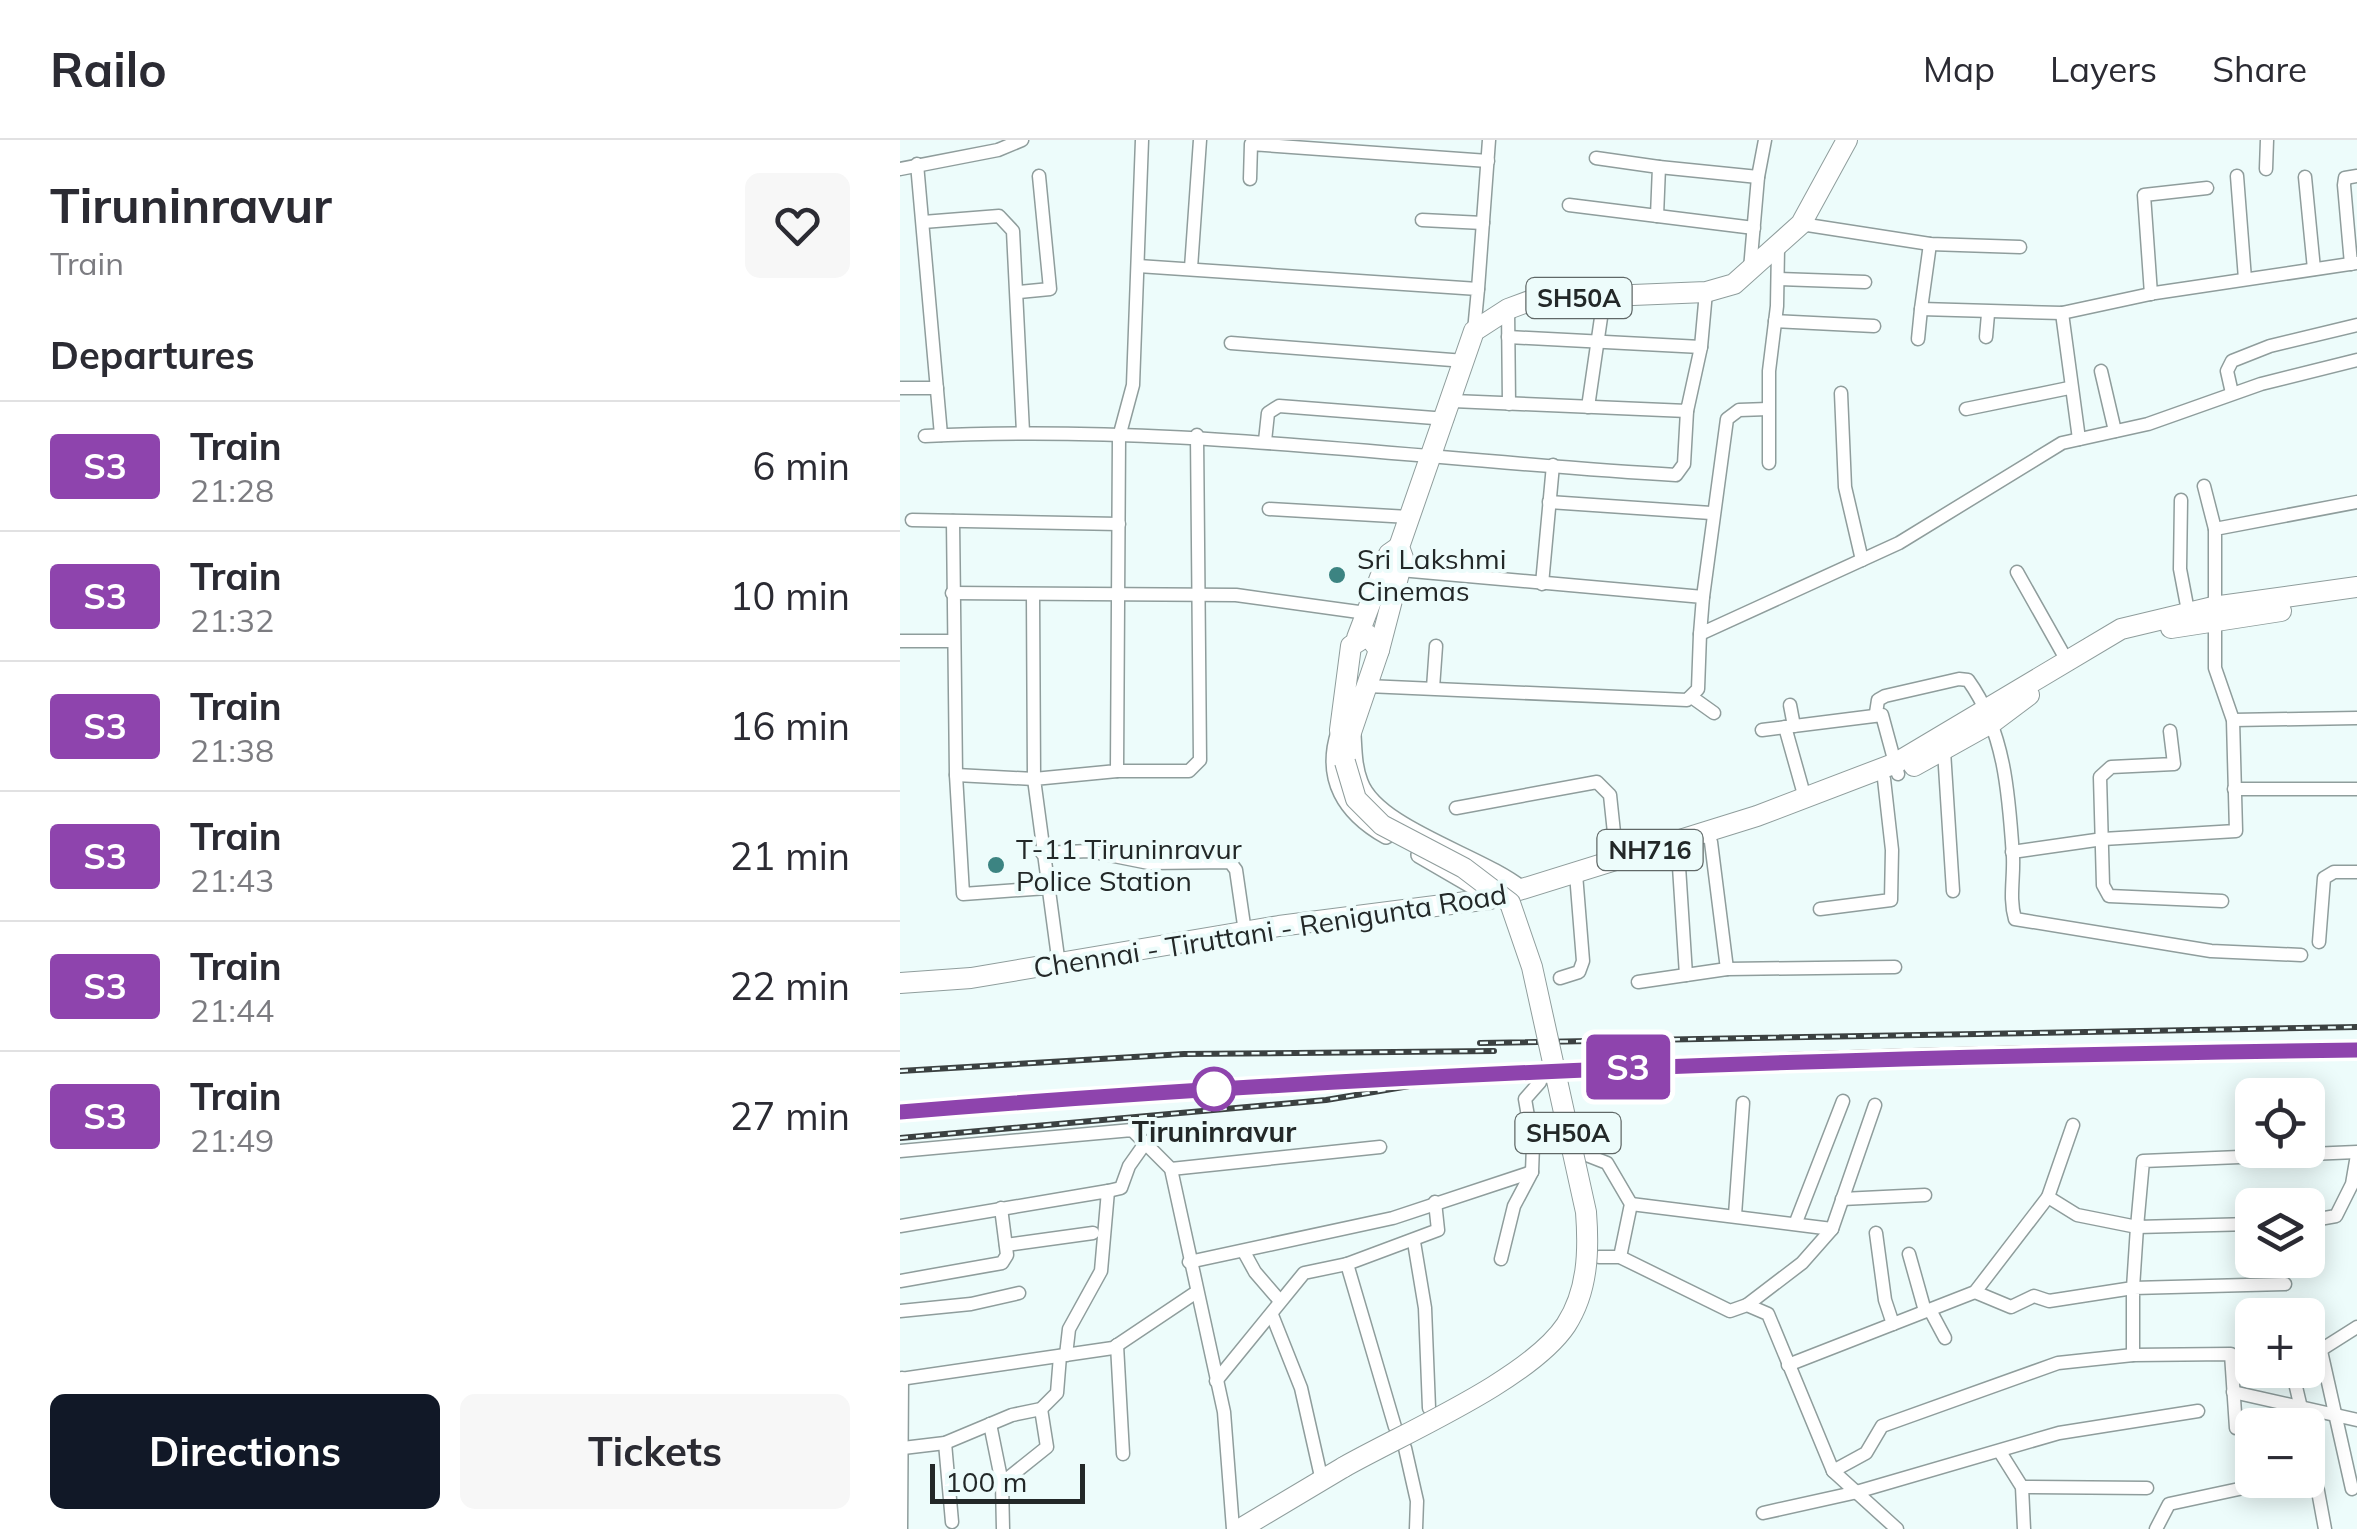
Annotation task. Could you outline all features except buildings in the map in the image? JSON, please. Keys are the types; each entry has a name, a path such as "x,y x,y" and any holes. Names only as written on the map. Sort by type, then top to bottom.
{"main road":[{"name":"SH50A","path":"1474,331 1508,310 1536,299 1706,292 1734,284 1800,224 1846,140"},
{"path":"1346,743 1379,650 1409,517 1450,410 1474,331"},
{"path":"1346,743 1351,646 1389,554 1400,546"},
{"name":"Chennai - Tiruttani - Renigunta Road","path":"900,986 1059,975 1250,939 1433,918 1500,906 1617,860 1893,772 2063,670 2122,640 2213,614 2357,587"},
{"name":"Chennai - Tiruttani - Renigunta Road","path":"900,986 1245,932 1493,899 1577,878 1711,842 1944,751 2066,659 2120,629 2188,612 2213,614 2357,599"},
{"path":"1357,638 1368,635 1379,650"},
{"name":"SH50A","path":"1237,1529 1520,1369 1549,1344 1578,1303 1588,1242 1586,1212 1520,922 1510,903 1464,868 1382,825 1356,799 1346,743"}],"street":[{"path":"900,169 998,150 1022,140"},
{"path":"1117,771 1119,437 1133,384 1142,140"},
{"path":"1190,268 1200,140"},
{"path":"1474,331 1489,140"},
{"path":"1750,270 1765,140"},
{"path":"2266,170 2267,140"},
{"path":"1250,179 1247,142 1335,145 1488,161"},
{"path":"1596,158 1758,177"},
{"path":"918,164 941,435"},
{"path":"1657,216 1659,167"},
{"path":"1018,292 1050,289 1038,176"},
{"path":"2237,176 2246,279"},
{"path":"1921,310 2062,313 2151,294 2354,263 2344,178 2357,176"},
{"path":"2305,177 2314,269"},
{"path":"2151,294 2144,194 2206,188"},
{"path":"1569,206 1754,228"},
{"path":"922,222 999,216 1014,231 1024,432"},
{"path":"1422,220 1483,223"},
{"path":"1800,224 1930,244 2020,247"},
{"path":"1918,339 1930,244"},
{"path":"1769,463 1768,409 1778,248"},
{"path":"1138,266 1348,284 1478,289"},
{"path":"1779,279 1865,282"},
{"path":"926,436 1024,432 1197,436 1676,476 1684,464 1687,411 1701,347 1706,292"},
{"path":"1588,407 1604,297"},
{"path":"1508,310 1508,404"},
{"path":"2062,313 2069,388 2079,439"},
{"path":"1986,337 1988,314"},
{"path":"1775,321 1874,326"},
{"path":"2232,392 2227,371 2232,361 2270,346 2357,324"},
{"path":"1508,336 1701,347"},
{"path":"1231,343 1465,361"},
{"path":"1700,634 1899,543 2031,461 2079,439 2116,431 2232,392 2357,360"},
{"path":"2101,371 2116,431"},
{"path":"900,388 937,388"},
{"path":"1966,409 2069,388"},
{"path":"1841,394 1845,487 1862,560"},
{"path":"1266,441 1268,413 1278,406 1450,410 1508,404 1687,411"},
{"path":"1692,698 1698,689 1711,513 1727,419 1739,410 1768,409"},
{"path":"956,774 1034,779 1117,771 1190,772 1200,760 1197,436"},
{"path":"1542,584 1553,464"},
{"path":"2012,852 2104,839 2236,831 2233,720 2215,668 2214,529 2204,486"},
{"path":"2181,500 2180,569 2188,612"},
{"path":"1549,502 1711,513"},
{"path":"2214,529 2357,502"},
{"path":"1269,509 1409,517"},
{"path":"912,520 1119,524"},
{"path":"953,521 956,774 963,894 1047,888"},
{"path":"1400,570 1702,598"},
{"path":"2018,572 2066,659"},
{"path":"952,592 1198,594 1254,597 1366,613"},
{"path":"1032,594 1034,779 1059,964"},
{"path":"900,641 953,641"},
{"path":"1433,688 1436,646"},
{"path":"1876,713 1878,700 1885,696 1968,680 1989,715 2004,764 2015,919 2210,951 2302,955"},
{"path":"1367,686 1692,698 1714,713"},
{"path":"1790,705 1790,726 1805,798"},
{"path":"1762,730 1876,713 1886,718 1893,772 1891,900 1820,909"},
{"path":"2233,720 2357,718"},
{"path":"2170,731 2174,764 2102,772 2102,885 2110,896 2222,901"},
{"path":"1493,899 1361,822 1336,783 1332,756 1346,743 1367,795 1390,816 1523,890"},
{"path":"1944,751 1953,891"},
{"path":"1456,808 1597,782 1610,795 1617,860"},
{"path":"2234,789 2357,789"},
{"path":"1711,842 1727,970"},
{"path":"1042,853 1089,851 1149,863 1230,862 1236,870 1245,932"},
{"path":"1678,851 1686,975"},
{"path":"2319,942 2324,878 2334,872 2357,872"},
{"path":"1560,978 1579,972 1583,961 1577,878"},
{"path":"1638,982 1727,970 1895,967"},
{"path":"1500,1259 1514,1206 1532,1172 1533,1145 1525,1099 1540,1082"},
{"path":"1796,1222 1844,1101"},
{"path":"1735,1215 1743,1102"},
{"path":"1599,1256 1620,1256 1730,1310 1748,1305 1802,1263 1832,1229 1875,1105"},
{"path":"1788,1365 1975,1292 2048,1198 2074,1125"},
{"path":"900,1151 1132,1130 1171,1170 1224,1412 1237,1529"},
{"path":"900,1226 942,1222 1121,1188 1129,1166 1146,1142"},
{"path":"1171,1170 1380,1147"},
{"path":"1584,1154 1607,1163 1630,1204 1620,1256"},
{"path":"2132,1356 2140,1165 2147,1160 2357,1154 2352,1198 2336,1216 2325,1218"},
{"path":"1189,1262 1392,1218 1532,1172"},
{"path":"904,1448 945,1443 1054,1401 1076,1313 1102,1271 1108,1192"},
{"path":"1842,1200 1925,1195"},
{"path":"2048,1198 2077,1215 2137,1227 2235,1224"},
{"path":"1216,1381 1304,1273 1347,1264 1438,1230 1435,1202"},
{"path":"1630,1204 1832,1229"},
{"path":"900,1281 995,1266 1005,1259 1001,1208"},
{"path":"1006,1245 1092,1232"},
{"path":"1876,1233 1884,1300 1893,1324"},
{"path":"1414,1242 1425,1308 1429,1408"},
{"path":"1244,1252 1254,1272 1280,1301"},
{"path":"1909,1254 1928,1310 1946,1338"},
{"path":"1347,1264 1396,1426"},
{"path":"1975,1292 2011,1308 2034,1296 2049,1301 2132,1288 2285,1284"},
{"path":"900,1529 904,1448 901,1378 1117,1345 1195,1292"},
{"path":"900,1311 972,1304 1019,1293"},
{"path":"1748,1305 1768,1314 1833,1471 1896,1529"},
{"path":"1272,1314 1301,1388 1322,1481"},
{"path":"2325,1348 2357,1326"},
{"path":"1117,1345 1124,1454"},
{"path":"1833,1471 1866,1453 1882,1426 2058,1363 2132,1356 2232,1354 2235,1416"},
{"path":"2325,1374 2352,1490"},
{"path":"2233,1392 2302,1408 2297,1388"},
{"path":"1002,1483 1047,1447 1041,1409"},
{"path":"1764,1513 1853,1493 2059,1433 2198,1411"},
{"path":"2325,1413 2357,1420"},
{"path":"990,1424 1002,1483 1004,1529"},
{"path":"945,1443 952,1522"},
{"path":"1404,1448 1417,1500 1416,1529"},
{"path":"2000,1452 2022,1487 2024,1529"},
{"path":"2022,1487 2148,1488"},
{"path":"2156,1529 2169,1504 2235,1490"},
{"path":"2317,1498 2325,1529"}],"railway":[{"path":"1480,1043 2357,1027"},
{"path":"900,1105 1628,1061 1992,1049 2357,1044"},
{"path":"900,1071 1184,1054 1494,1051"},
{"path":"900,1138 1326,1100 1445,1080"}],"train":[{"name":"S3","path":"900,1112 1070,1098 1662,1065 2357,1050"}],"place":[{"name":"Sri Lakshmi Cinemas","path":"1337,575"},
{"name":"T-11 Tiruninravur Police Station","path":"996,865"},
{"name":"Tiruninravur","path":"1214,1089"}]}
